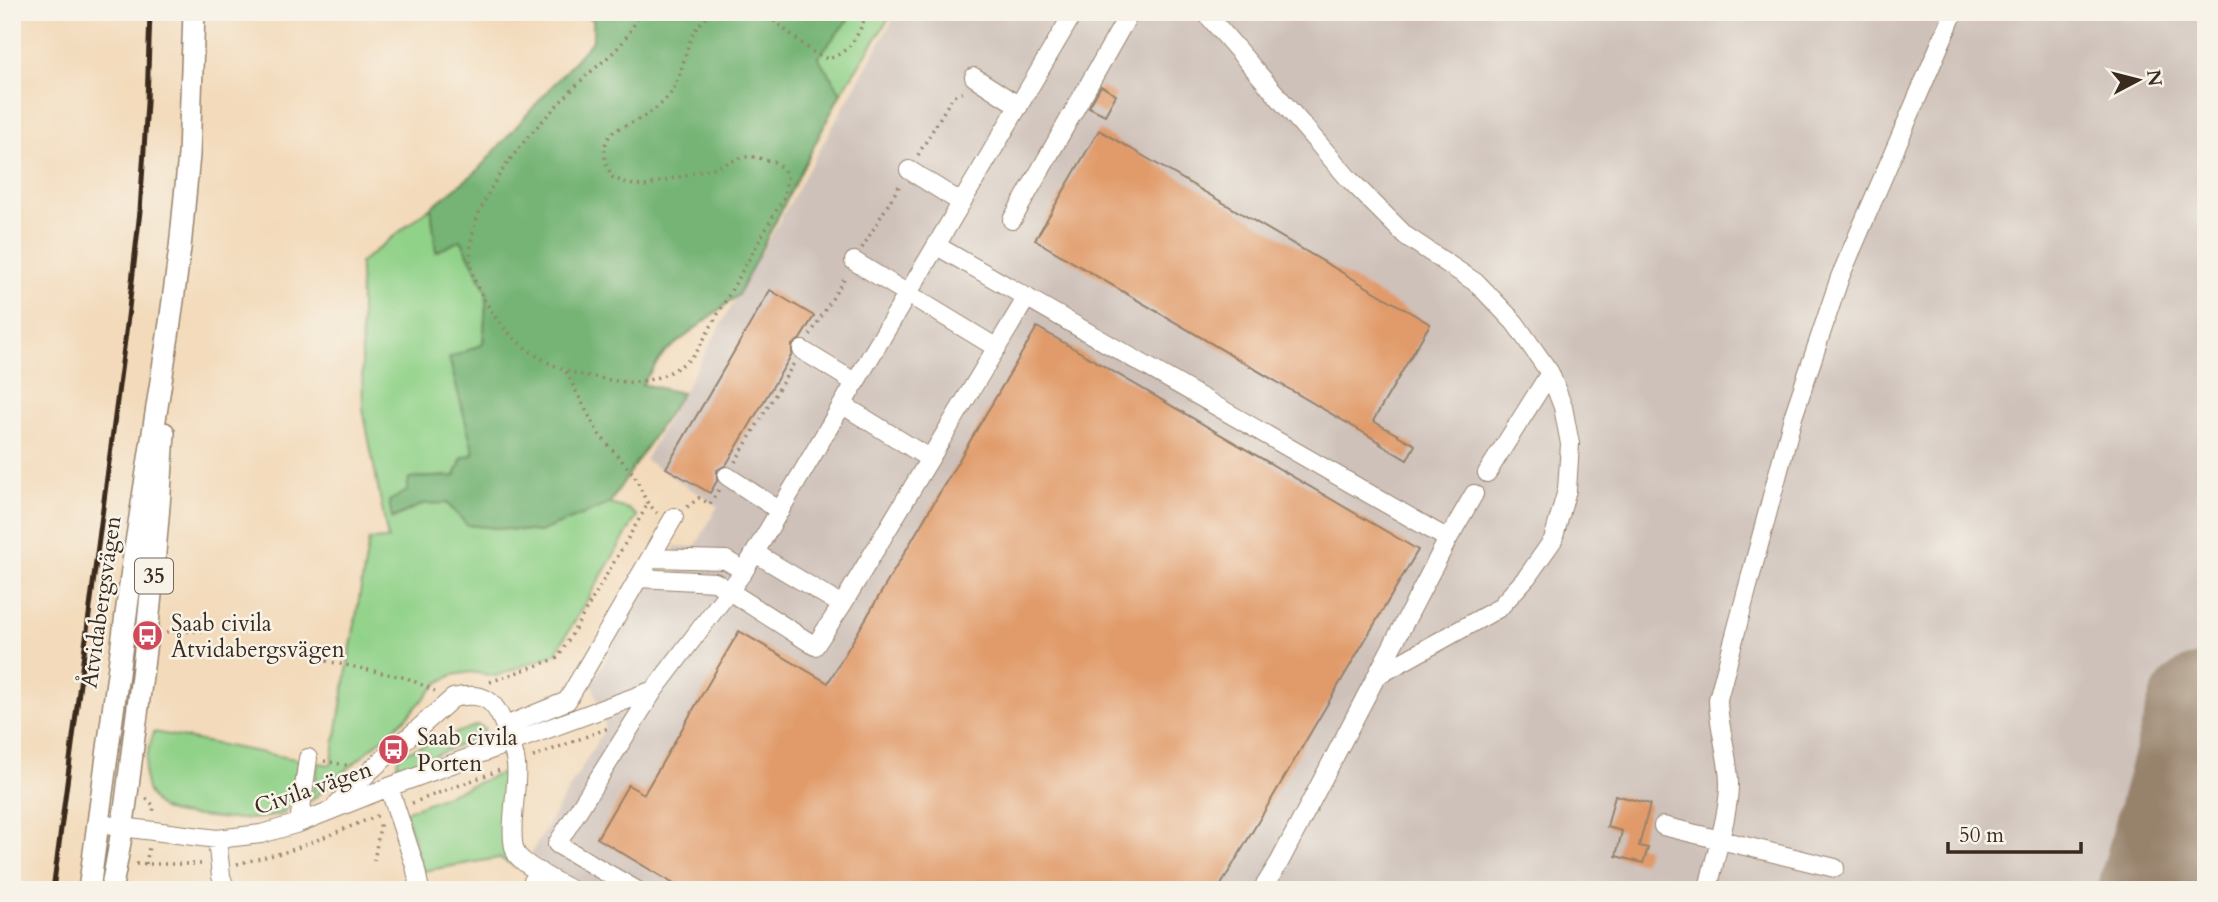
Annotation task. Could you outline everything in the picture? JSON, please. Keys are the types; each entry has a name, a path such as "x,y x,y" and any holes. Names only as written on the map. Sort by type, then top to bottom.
{"main road":[{"name":"Åtvidabergsvägen","path":"111,890 148,636 157,551 170,323 188,155 194,12"},
{"name":"Åtvidabergsvägen","path":"89,890 147,464 170,323"}],"street":[{"path":"636,890 558,844 654,690 744,571 1074,12"},
{"path":"1012,220 1130,12"},
{"path":"1205,12 1349,179 1406,236 1478,284 1515,323 1549,373 1563,407 1570,444 1567,490 1553,540 1527,577 1499,608 1377,676"},
{"path":"1708,890 1724,822 1729,784 1718,716 1718,699 1793,417 1840,277 1955,12"},
{"path":"979,80 1019,106"},
{"path":"909,170 962,203"},
{"path":"937,246 1448,539"},
{"path":"854,261 997,348"},
{"path":"639,578 715,582 815,646 1027,297"},
{"path":"802,350 856,383"},
{"path":"1487,472 1549,373"},
{"path":"843,405 930,459"},
{"path":"727,476 780,511"},
{"path":"1262,890 1280,861 1474,494"},
{"path":"508,735 567,701 671,522"},
{"path":"755,553 842,605"},
{"path":"650,558 726,560 744,571"},
{"name":"Civila vägen","path":"98,824 217,839 261,834 299,823 389,788 508,735 654,690"},
{"path":"331,810 371,770 453,698 467,695 483,697 498,709 516,764 513,842 517,855 571,890"},
{"path":"299,823 308,758"},
{"path":"389,788 415,866 420,890"},
{"path":"1663,826 1835,868"},
{"path":"217,839 221,876 226,890"},
{"path":"528,890 539,871"}],"path":[{"path":"641,12 623,41 539,123 496,179 483,203 473,235 471,267 477,288 500,325 533,352 566,372 626,383 655,378 685,364 696,353 784,197 788,178 784,170 774,162 755,157 743,157 720,166 645,186 613,178 606,166 604,153 608,138 615,131 654,111 671,93 695,30 708,16 716,12"},
{"path":"763,12 814,52 828,59 848,49 858,36 867,12"},
{"path":"566,372 598,433 635,476 648,504 671,522 699,498 710,504 953,96 979,80"},
{"path":"490,682 558,658 648,504"},
{"path":"166,632 202,631"},
{"path":"326,661 407,678 437,692"},
{"path":"308,758 371,770"},
{"path":"374,861 382,814"}],"shaded area":[{"path":"897,12 2206,12 2206,890 591,890 530,855 604,730 605,724 592,684 648,584 675,586 677,568 672,567 674,546 696,545 718,506 645,460"}],"green space":[{"path":"581,12 854,12 818,57 841,93 738,295 664,353 642,384 682,393 609,504 539,532 467,525 447,503 423,504 392,518 389,501 407,491 409,478 455,476 462,458 474,454 449,358 483,344 487,292 461,240 436,252 431,207 476,172 593,40 593,20"},
{"path":"854,12 893,12 841,93 818,57"},
{"path":"431,207 436,251 461,239 487,292 483,344 463,409 474,454 462,458 455,476 410,478 407,491 393,518 423,504 447,503 467,525 539,532 609,504 628,509 637,516 555,654 496,676 471,672 453,675 439,682 406,718 311,801 318,763 331,765 369,540 388,539 363,409 360,263"},
{"path":"477,725 485,728 482,736 406,767 397,765 401,754"},
{"path":"154,732 300,760 290,802 284,813 256,819 237,819 180,814 165,810 149,795 146,785 146,764"},
{"path":"499,774 507,775 511,780 511,856 515,866 499,858 423,871 405,812"}],"building":[{"path":"1101,86 1116,95 1105,115 1089,107"},
{"path":"1099,130 1430,324 1373,421 1415,445 1407,460 1035,240"},
{"path":"770,290 814,316 800,339 792,345 792,354 726,465 717,470 717,481 710,493 666,468"},
{"path":"1037,327 1418,550 1218,890 684,890 597,838 628,785 644,794 739,631 828,683"},
{"path":"1615,795 1650,804 1639,846 1648,848 1643,863 1616,856 1622,831 1607,827"}],"runway":[{"path":"2158,890 2206,713"}],"railway":[{"path":"53,890 140,211 150,12"}],"place":[{"name":"Saab civila Åtvidabergsvägen","path":"148,636"},
{"name":"Saab civila Porten","path":"394,750"}]}
